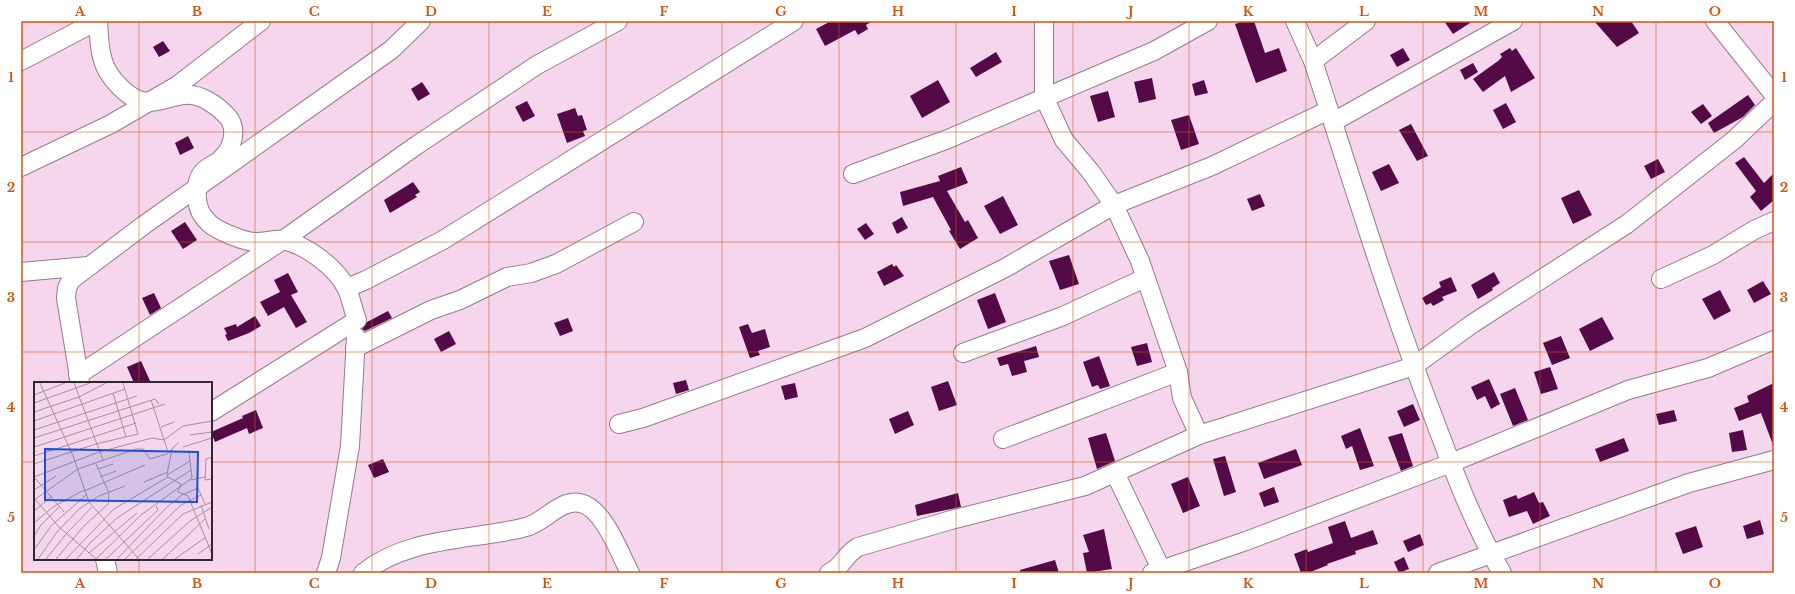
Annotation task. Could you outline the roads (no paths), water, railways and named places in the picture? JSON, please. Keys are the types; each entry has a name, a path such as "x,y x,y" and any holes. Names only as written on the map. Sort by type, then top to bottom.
{"street":[{"path":"21,61 98,21 102,58 111,76 122,90 135,99 148,102 187,94 211,102 229,118 234,133 230,149 220,160 208,166 201,174 196,188 199,210 210,224 229,234 254,242 283,240 305,249 317,256 330,267 346,288 357,320 350,446 331,558 326,573"},
{"path":"21,167 111,124 178,85 261,21"},
{"path":"421,21 391,50 196,188 71,280 67,288 66,298 79,379 283,240 417,145 536,65 618,21"},
{"path":"346,288 366,280 442,240 794,21"},
{"path":"1044,21 1044,97 1064,140 1090,171 1114,205 1140,261 1178,372 1182,398 1199,435"},
{"path":"853,174 948,139 1154,51 1208,21"},
{"path":"1295,21 1313,62 1414,366 1451,463 1490,553 1502,573"},
{"path":"1313,62 1366,21"},
{"path":"618,424 643,418 865,338 1005,268 1114,205 1331,116 1513,21"},
{"path":"1724,24 1774,95"},
{"path":"829,573 839,568 850,552 858,548 951,520 1085,486 1199,435 1414,366 1472,324 1627,224 1734,140 1774,102"},
{"path":"1661,279 1713,255 1754,230 1774,221"},
{"path":"355,348 431,310 460,300 506,277 531,273 556,264 634,222"},
{"path":"21,272 88,266"},
{"path":"963,353 1063,316 1145,278"},
{"path":"212,411 357,320"},
{"path":"1115,473 1159,572 1246,541 1451,463 1628,390 1708,368 1774,340"},
{"path":"1003,439 1178,372"},
{"path":"1438,573 1490,553 1688,483 1774,460"},
{"path":"363,573 389,557 418,547 527,526 546,517 566,503 581,503 593,510 604,524 630,573"},
{"path":"105,560 108,573"}]}
